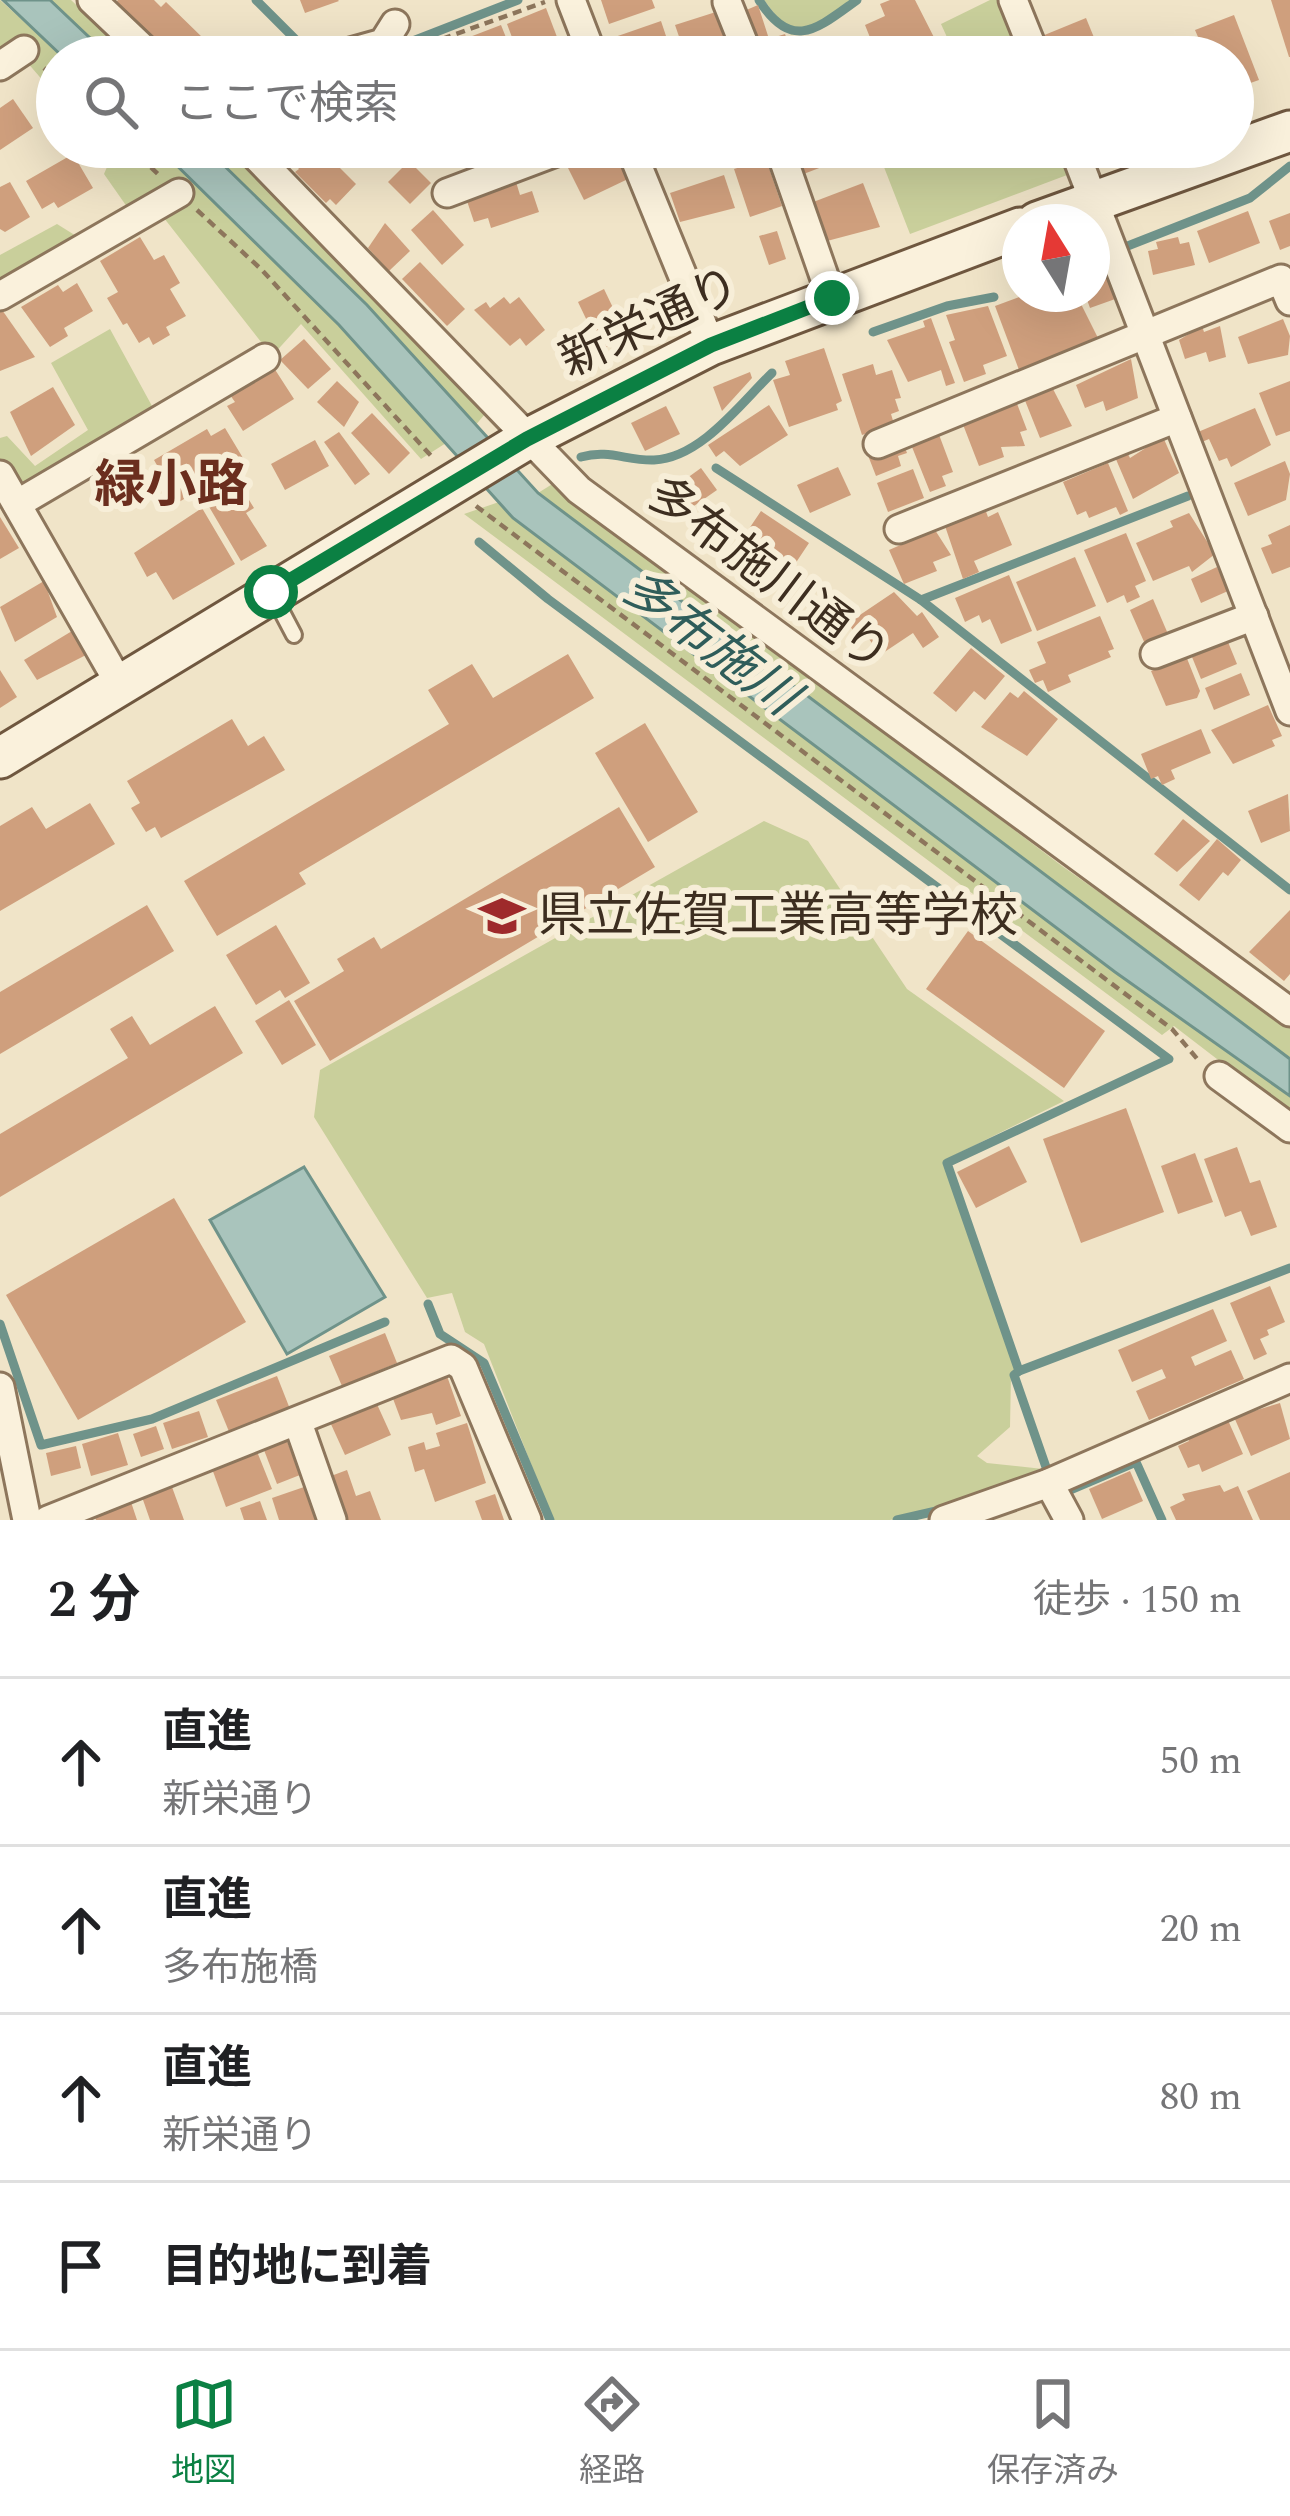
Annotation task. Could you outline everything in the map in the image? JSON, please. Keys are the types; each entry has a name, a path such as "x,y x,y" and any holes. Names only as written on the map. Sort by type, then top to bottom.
{"street":[{"path":"92,0 130,36"},
{"path":"571,0 581,36"},
{"path":"1013,0 1028,36"},
{"path":"727,2 741,36"},
{"path":"387,36 395,24"},
{"path":"1254,144 1290,131"},
{"name":"多布施川通り","path":"276,168 579,490 1290,1012"},
{"path":"447,193 513,168"},
{"path":"639,168 711,345"},
{"path":"786,168 832,298"},
{"path":"1082,168 1290,711"},
{"path":"1084,204 1185,168"},
{"path":"0,296 179,193"},
{"name":"新栄通り","path":"454,482 527,439 711,345 1002,235"},
{"path":"878,444 1132,344 1147,332 1281,279 1290,301"},
{"path":"17,504 265,358"},
{"path":"899,529 1177,418"},
{"path":"0,475 119,683"},
{"path":"0,758 454,482"},
{"path":"1155,654 1254,616"},
{"path":"1219,1076 1290,1128"},
{"path":"48,1520 451,1359 463,1367 527,1520"},
{"path":"944,1520 1056,1480 1290,1378"},
{"path":"0,1387 27,1520"},
{"path":"298,1424 332,1520"},
{"path":"1056,1480 1069,1520"}],"lane":[{"path":"271,592 294,635"}],"path":[{"path":"451,36 550,0"},
{"path":"152,168 262,269 454,482 1172,1029 1219,1076"}],"green space":[{"path":"0,0 40,36 36,36 36,73 14,47 0,59"},
{"path":"50,0 71,0 109,36 88,36"},
{"path":"764,0 861,0 812,33 791,35"},
{"path":"990,0 1006,0 1021,36 946,36 941,24"},
{"path":"107,168 179,168 339,325 446,443 421,459 301,324 272,356 153,204 132,214 104,174"},
{"path":"227,168 247,168 378,292 485,414 474,427 367,305"},
{"path":"884,168 1074,168 1075,172 910,234"},
{"path":"57,224 81,239 0,286 0,255"},
{"path":"110,329 158,417 22,498 0,460 0,438 7,436 35,466 88,430 51,363"},
{"path":"554,483 1062,866 1290,1027 1290,1059 538,493"},
{"path":"499,502 1115,972 1290,1096 1290,1115 1174,1026 1162,1035 464,514"},
{"path":"764,821 808,841 907,989 1064,1101 943,1161 1016,1368 1011,1374 1010,1427 977,1456 987,1463 1043,1469 965,1502 890,1520 553,1520 484,1344 465,1332 452,1293 427,1298 314,1117 320,1070"}],"water":[{"path":"3,0 50,0 88,36 41,36"},
{"name":"多布施川","path":"179,168 227,168 367,305 538,493 1290,1059 1290,1096 1115,972 513,518 339,325"},
{"path":"304,1167 385,1297 287,1354 210,1220"}],"building":[{"path":"154,0 161,7 166,2 201,36 149,36 115,3"},
{"path":"300,0 338,0 339,1 305,13"},
{"path":"601,0 652,0 655,8 609,24"},
{"path":"915,0 933,36 869,36 865,25 885,16 880,4"},
{"path":"1271,0 1290,0 1290,57 1289,57"},
{"path":"758,5 768,36 752,36 744,11"},
{"path":"546,8 557,36 512,36 507,24"},
{"path":"719,11 727,36 679,36 675,25"},
{"path":"1234,15 1242,36 1198,36 1195,30"},
{"path":"1086,18 1093,36 1042,36"},
{"path":"661,21 666,36 618,36"},
{"path":"501,25 505,36 472,36"},
{"path":"13,99 33,128 0,150 0,108"},
{"path":"49,168 81,168 93,188 58,208 54,202 42,209 26,181"},
{"path":"340,168 356,184 336,205 330,199 326,203 295,172"},
{"path":"402,168 416,168 431,183 410,204 388,182"},
{"path":"568,168 623,168 628,179 584,200"},
{"path":"769,168 782,206 750,217 734,169"},
{"path":"724,175 735,208 680,222 670,193"},
{"path":"10,182 30,217 5,232 0,229 0,187"},
{"path":"516,182 520,195 532,191 539,212 491,228 488,218 474,222 466,198"},
{"path":"863,183 880,227 827,241 808,204"},
{"path":"433,210 464,245 442,265 411,230"},
{"path":"1248,211 1260,243 1209,263 1197,231"},
{"path":"1290,213 1290,246 1280,250 1269,221"},
{"path":"385,223 410,251 389,271 368,248"},
{"path":"777,231 786,259 769,265 759,236"},
{"path":"140,237 154,260 164,255 180,283 170,289 186,316 166,327 170,335 153,345 149,337 139,343 127,323 123,325 107,298 118,292 100,261"},
{"path":"1178,237 1180,244 1189,242 1195,265 1153,275 1148,251 1158,249 1156,242"},
{"path":"420,262 465,309 447,326 402,279"},
{"path":"1110,276 1118,298 1110,301"},
{"path":"77,283 93,311 64,328 68,336 50,347 21,307 58,285 63,292"},
{"path":"604,289 627,337 601,350 578,302"},
{"path":"504,297 510,304 519,297 545,330 526,346 520,338 510,346 474,310 486,302 490,308"},
{"path":"1002,303 1002,312 1085,312 1099,340 1019,370 995,306"},
{"path":"988,306 1007,356 983,365 986,374 964,382 949,342 955,340 946,315"},
{"path":"0,307 35,357 0,371"},
{"path":"931,318 955,383 946,386 941,370 908,382 887,340 925,327 923,321"},
{"path":"1283,319 1290,336 1288,355 1248,364 1238,337"},
{"path":"1202,326 1204,332 1220,326 1226,357 1209,362 1206,352 1185,359 1179,340"},
{"path":"304,339 331,369 308,389 280,360"},
{"path":"824,348 842,401 836,404 838,410 789,427 773,380 790,375 785,361"},
{"path":"1131,359 1138,398 1106,411 1103,401 1085,408 1076,385"},
{"path":"873,364 876,375 892,370 901,398 895,399 899,411 891,414 894,424 862,435 842,374"},
{"path":"274,368 294,399 243,431 227,406 235,402 230,395"},
{"path":"750,372 752,378 722,411 713,387"},
{"path":"337,381 359,402 344,427 317,402"},
{"path":"1290,381 1290,431 1276,436 1259,393"},
{"path":"53,387 75,425 31,456 10,412"},
{"path":"1052,387 1072,426 1040,438 1024,398"},
{"path":"1016,401 1027,430 1020,432 1025,446 1001,447 1004,457 979,466 962,422"},
{"path":"769,405 788,435 740,466 724,451 716,457 708,445"},
{"path":"666,406 680,434 645,451 631,423"},
{"path":"1255,408 1271,445 1231,467 1227,458 1219,461 1209,439 1202,442 1198,432"},
{"path":"372,413 410,453 389,474 351,433"},
{"path":"225,428 246,463 172,506 152,472 158,467 154,460 207,429 211,436"},
{"path":"339,432 370,474 355,485 324,442"},
{"path":"938,432 953,472 942,476 946,486 930,492 910,442"},
{"path":"1163,437 1179,473 1133,499 1115,457 1127,452 1130,458"},
{"path":"315,440 329,466 285,490 271,464"},
{"path":"904,445 907,453 898,456 901,466 876,476 869,458"},
{"path":"1285,461 1290,474 1286,500 1248,516 1234,483"},
{"path":"1108,463 1128,511 1120,515 1116,507 1089,518 1086,511 1077,515 1063,482"},
{"path":"838,467 851,495 810,513 797,485"},
{"path":"701,468 717,490 681,515 665,494"},
{"path":"913,469 924,498 888,512 877,483"},
{"path":"241,487 254,508 246,513 267,546 241,561 208,505"},
{"path":"984,506 988,517 998,512 1012,545 974,561 979,572 963,579 944,523"},
{"path":"202,508 235,564 173,600 156,572 147,577 134,553"},
{"path":"761,511 809,543 785,579 751,556 746,564 732,554"},
{"path":"1189,513 1215,554 1192,572 1189,566 1153,581 1136,543 1173,527 1170,521"},
{"path":"0,517 19,548 0,559"},
{"path":"1290,525 1290,567 1272,574 1261,548 1272,544 1268,535"},
{"path":"935,530 951,555 933,562 937,571 904,584 889,550"},
{"path":"1126,533 1146,581 1135,586 1140,597 1127,603 1124,595 1107,603 1084,550"},
{"path":"1075,557 1096,606 1037,631 1016,582"},
{"path":"1217,567 1228,591 1201,603 1191,579"},
{"path":"1009,575 1032,631 1001,644 990,619 982,623 979,615 965,622 955,598"},
{"path":"44,581 57,617 15,642 0,607"},
{"path":"894,592 917,616 922,612 939,637 923,648 913,633 880,655 865,633 858,638 848,623"},
{"path":"1153,599 1168,634 1145,644 1130,610"},
{"path":"1100,616 1114,649 1108,651 1111,657 1068,675 1071,682 1048,692 1043,680 1035,683 1029,670 1046,663 1037,642"},
{"path":"72,631 86,655 37,680 24,660"},
{"path":"1228,642 1237,664 1201,679 1192,657"},
{"path":"971,648 1005,676 985,700 974,691 956,712 933,693"},
{"path":"568,654 594,698 299,873 306,884 217,936 184,881 449,724 428,690 472,664 493,698"},
{"path":"1186,656 1200,691 1197,698 1166,706 1151,671"},
{"path":"0,670 17,697 0,708"},
{"path":"1241,673 1250,695 1214,710 1205,688"},
{"path":"1024,691 1058,719 1027,756 981,727 1010,692 1018,698"},
{"path":"1268,705 1282,736 1272,740 1275,746 1233,764 1211,730"},
{"path":"232,719 248,746 264,736 285,770 161,838 155,827 146,832 131,808 140,803 127,781"},
{"path":"645,723 698,812 648,842 595,753"},
{"path":"1201,729 1211,753 1171,770 1175,779 1162,785 1158,776 1151,779 1141,754"},
{"path":"1288,794 1290,831 1261,843 1248,811"},
{"path":"90,803 115,844 0,911 0,826 32,807 46,829"},
{"path":"619,807 655,867 330,1061 294,1001 344,971 337,959 374,937 381,949"},
{"path":"1183,819 1210,841 1177,872 1154,854"},
{"path":"1217,839 1241,860 1228,876 1223,872 1199,901 1179,885"},
{"path":"147,905 174,951 0,1054 0,992"},
{"path":"1290,910 1290,974 1284,981 1249,952"},
{"path":"276,925 310,983 285,998 280,990 256,1005 226,955"},
{"path":"968,931 1105,1031 1064,1088 926,989"},
{"path":"289,1000 316,1045 282,1065 255,1021"},
{"path":"215,1006 243,1053 0,1197 0,1134 128,1058 110,1029 132,1016 150,1045"},
{"path":"1126,1108 1164,1212 1081,1243 1043,1139"},
{"path":"1009,1146 1027,1182 976,1208 957,1172"},
{"path":"1237,1147 1250,1183 1260,1180 1277,1227 1251,1236 1241,1211 1225,1217 1204,1159"},
{"path":"1195,1153 1213,1202 1178,1214 1161,1166"},
{"path":"174,1198 246,1322 78,1420 6,1295"},
{"path":"1270,1286 1285,1322 1267,1330 1269,1335 1260,1339 1267,1354 1254,1360 1230,1303"},
{"path":"1213,1309 1227,1341 1191,1357 1195,1366 1231,1350 1244,1379 1149,1420 1136,1391 1166,1378 1162,1369 1132,1382 1118,1350"},
{"path":"385,1333 397,1363 342,1386 329,1356"},
{"path":"277,1376 290,1409 230,1434 216,1400"},
{"path":"447,1376 461,1416 436,1425 432,1413 401,1420 392,1396"},
{"path":"376,1402 391,1435 345,1455 330,1422"},
{"path":"1280,1403 1290,1439 1251,1456 1234,1417"},
{"path":"199,1411 208,1437 172,1449 163,1423"},
{"path":"1227,1418 1243,1454 1202,1472 1199,1464 1188,1468 1178,1446 1189,1441 1186,1435"},
{"path":"467,1423 486,1483 435,1502 424,1469 415,1472 408,1447 424,1442 426,1450 440,1446 436,1433"},
{"path":"156,1426 164,1449 141,1457 133,1434"},
{"path":"118,1433 128,1465 91,1476 82,1444"},
{"path":"287,1441 300,1475 277,1484 264,1450"},
{"path":"76,1446 81,1468 51,1476 46,1453"},
{"path":"256,1449 272,1489 226,1507 211,1466"},
{"path":"347,1470 356,1496 370,1491 381,1520 346,1520 331,1476"},
{"path":"1130,1471 1143,1501 1102,1519 1089,1489"},
{"path":"1290,1472 1290,1520 1260,1520 1247,1491"},
{"path":"1220,1485 1224,1492 1238,1486 1253,1520 1176,1520 1170,1507 1185,1500 1182,1494"},
{"path":"172,1487 184,1520 150,1520 142,1497"},
{"path":"304,1487 316,1520 279,1520 272,1498"},
{"path":"495,1494 504,1520 482,1520 475,1501"},
{"path":"130,1499 137,1520 96,1520 93,1511"},
{"path":"260,1501 267,1520 244,1520 240,1508"}],"waterway":[{"path":"256,0 292,36"},
{"path":"426,36 518,0"},
{"path":"759,0 771,16 794,31 818,26 857,0"},
{"path":"1110,253 1250,198 1290,166"},
{"path":"873,332 947,306 994,297"},
{"path":"581,457 600,454 654,460 688,450 719,427 772,373"},
{"path":"716,468 921,600 1290,890"},
{"path":"921,600 1188,496"},
{"path":"479,542 548,599 1169,1059 947,1163 1019,1371 1014,1375 1047,1470"},
{"path":"1019,1371 1290,1268"},
{"path":"428,1304 440,1334 484,1363 550,1520"},
{"path":"0,1324 41,1445 152,1419 385,1322"},
{"path":"1063,1484 1070,1490 1136,1462 1162,1520"},
{"path":"897,1520 945,1509"}],"place":[{"name":"県立佐賀工業高等学校","path":"502,916"}],"district":[{"name":"緑小路","path":"171,486"}],"route":[{"path":"271,592 527,439 711,345 832,298"}]}
